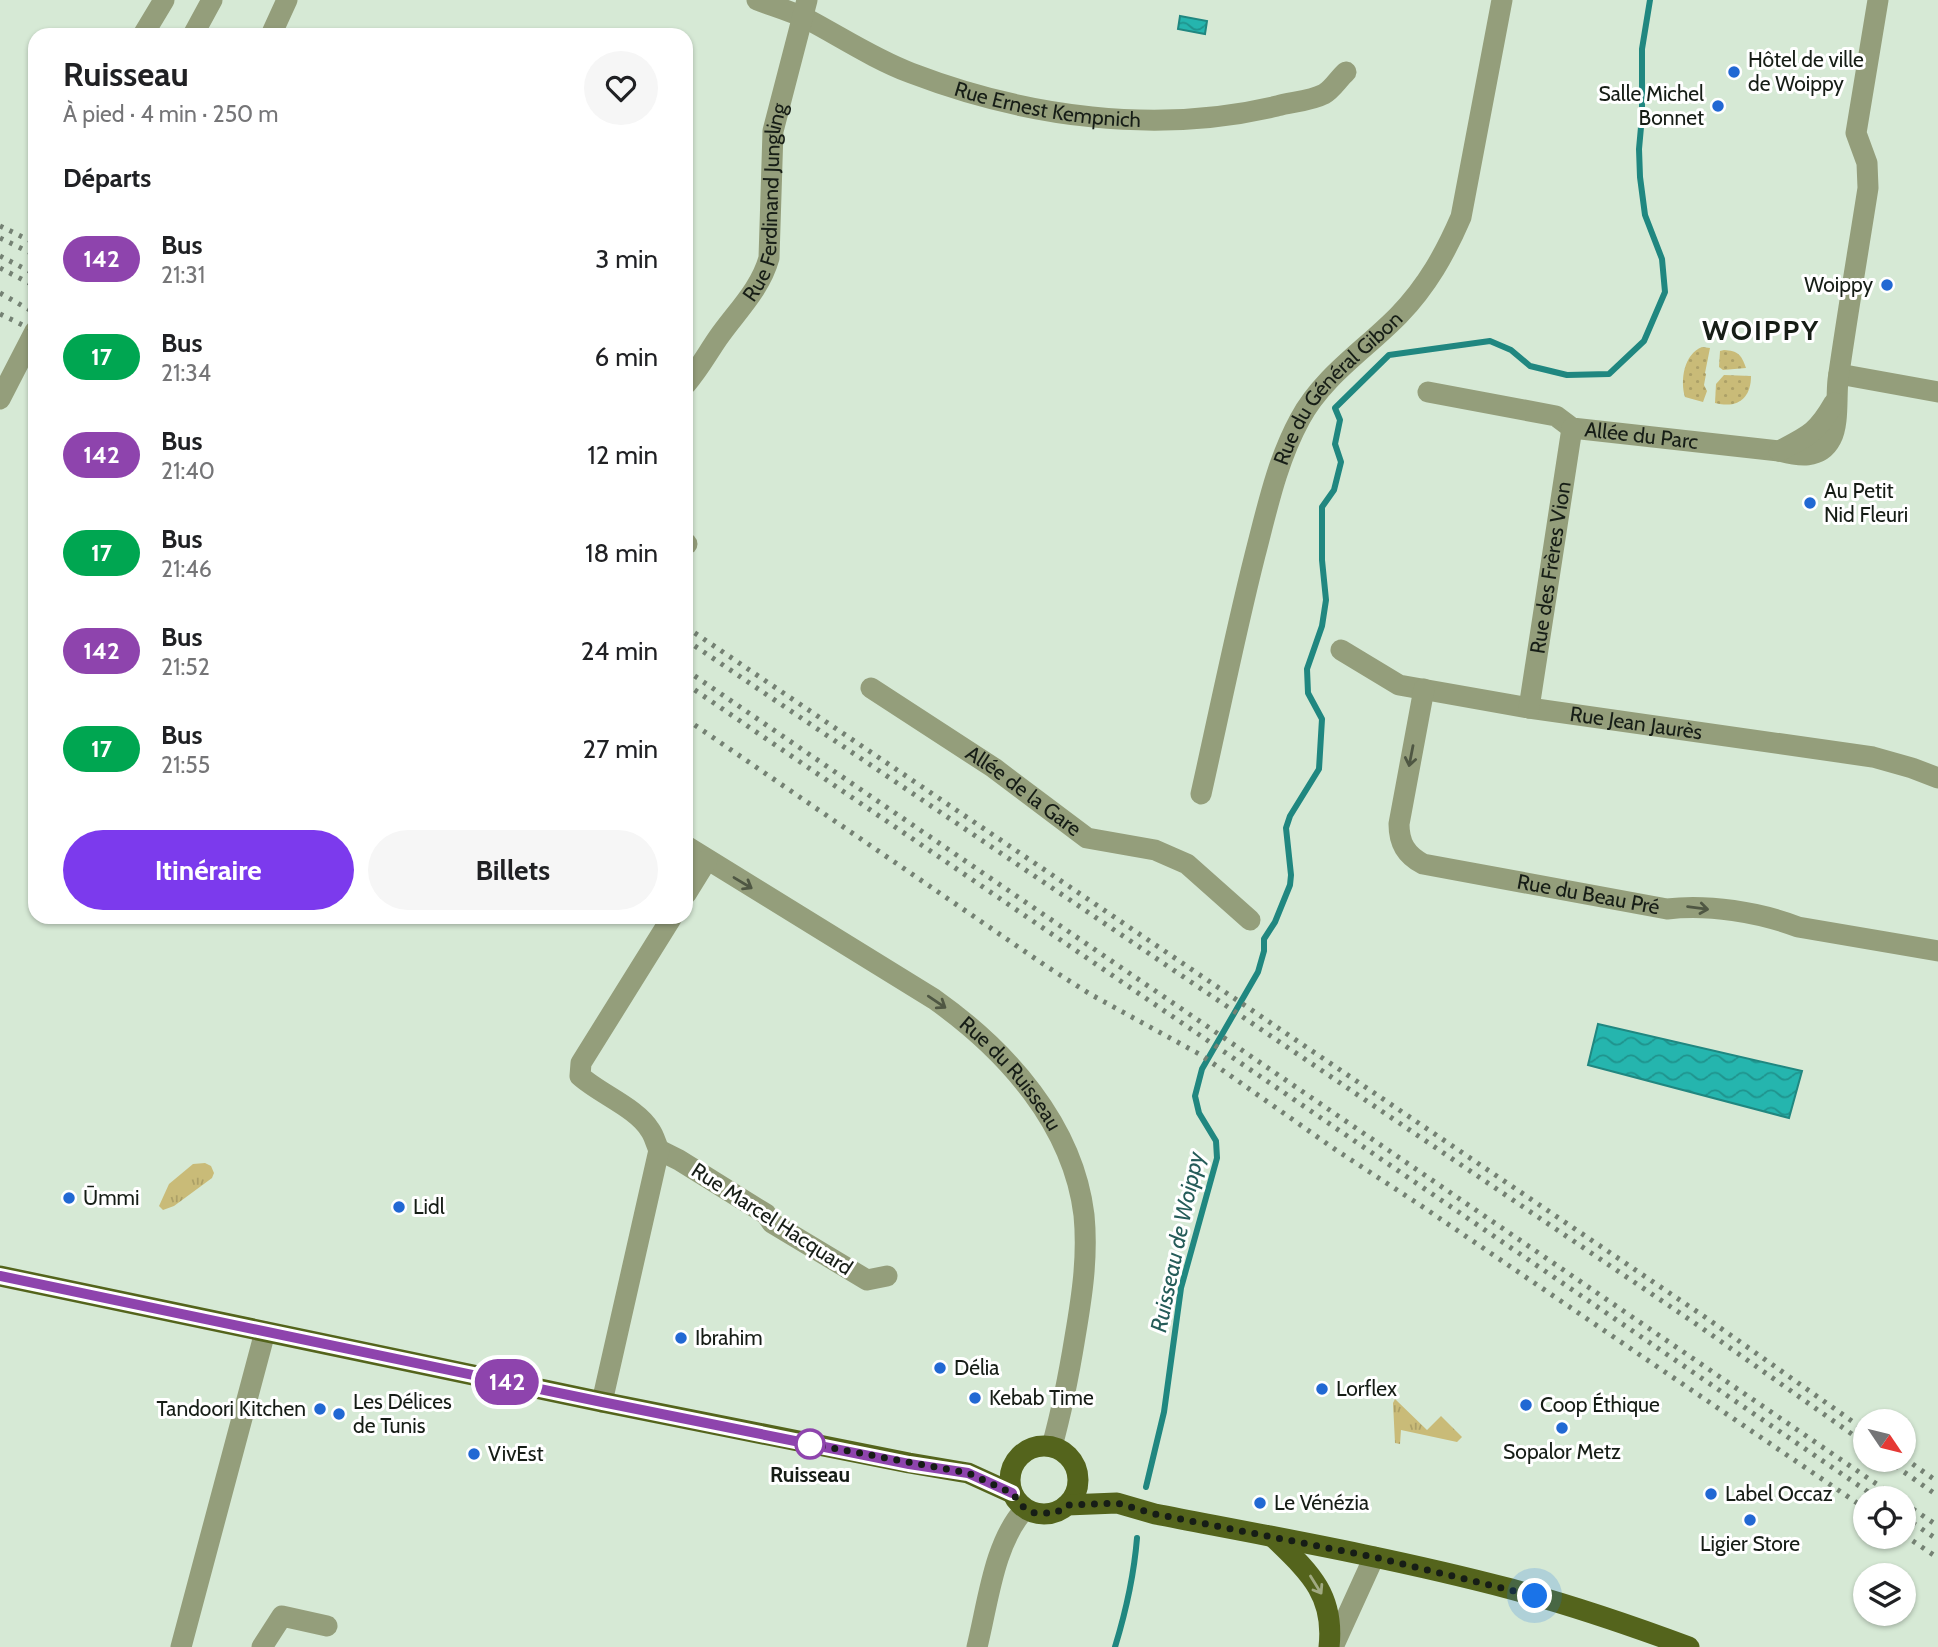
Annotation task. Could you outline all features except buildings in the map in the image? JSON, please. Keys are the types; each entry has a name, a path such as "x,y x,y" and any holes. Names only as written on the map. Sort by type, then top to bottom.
{"main road":[{"path":"0,1276 602,1402 909,1464 968,1473 1045,1514 1056,1513 1067,1505 1077,1490 1077,1473 1071,1458 1052,1446 1029,1449 1014,1463 968,1473"},
{"path":"1014,1463 1010,1483 1019,1501"},
{"path":"1077,1473 1117,1503"},
{"path":"1067,1505 1117,1503 1155,1514 1374,1557 1513,1589 1689,1647"},
{"path":"1273,1537 1306,1569 1318,1585 1328,1614 1331,1647"}],"street":[{"path":"147,28 164,0"},
{"path":"197,28 212,0"},
{"path":"274,28 287,0"},
{"name":"Rue Ernest Kempnich","path":"757,0 805,9 874,56 909,72 1007,101 1095,117 1175,121 1248,113 1324,94 1346,72"},
{"name":"Rue du Général Gibon","path":"1200,794 1252,570 1283,457 1300,418 1319,390 1399,316 1426,285 1448,248 1461,217 1502,0"},
{"path":"1878,0 1856,133 1867,163 1868,188 1839,374 1938,392"},
{"name":"Rue Ferdinand Jungling","path":"693,376 717,339 741,310 767,267 773,131 805,9"},
{"path":"0,399 28,345"},
{"name":"Allée du Parc","path":"1429,392 1556,416 1572,428 1779,451 1802,448 1817,453 1831,438 1839,374"},
{"name":"Rue des Frères Vion","path":"1529,708 1572,428"},
{"name":"Rue Jean Jaurès","path":"1341,650 1399,685 1529,708 1862,755 1938,778"},
{"name":"Allée de la Gare","path":"871,688 994,768 1087,838 1155,850 1187,864 1251,920"},
{"name":"Rue du Beau Pré","path":"1424,689 1399,824 1401,844 1413,859 1423,864 1667,909 1686,906 1778,919 1798,927 1938,951"},
{"name":"Rue du Ruisseau","path":"693,851 934,999 965,1021 1029,1087 1057,1128 1074,1170 1084,1214 1085,1277 1052,1446"},
{"path":"693,883 707,860"},
{"name":"Rue Marcel Hacquard","path":"668,924 581,1063 580,1076 639,1117 651,1130 659,1150 734,1194 766,1214 772,1223 867,1280 887,1276"},
{"path":"602,1402 659,1150"},
{"path":"181,1647 265,1332"},
{"path":"977,1647 1003,1545 1019,1501"},
{"path":"1331,1647 1374,1557"},
{"path":"262,1647 282,1616 327,1626"}],"green space":[{"path":"1702,347 1710,348 1704,385 1707,391 1703,402 1685,397 1683,383 1687,361"},
{"path":"1720,351 1738,354 1746,368 1723,370 1719,367"},
{"path":"1724,375 1751,376 1749,390 1742,400 1730,404 1715,403 1716,384"},
{"path":"205,1163 211,1166 214,1173 212,1178 174,1206 163,1210 159,1206 169,1184 193,1164"},
{"path":"1395,1399 1427,1430 1441,1416 1462,1437 1457,1442 1401,1430 1400,1444 1395,1443"}],"water":[{"path":"1180,16 1207,21 1205,34 1178,29"},
{"path":"1598,1024 1802,1071 1789,1118 1588,1065"}],"waterway":[{"name":"Ruisseau de Woippy","path":"1146,1487 1164,1412 1181,1288 1217,1158 1216,1141 1199,1113 1195,1096 1202,1069 1258,972 1264,951 1264,939 1275,922 1290,885 1286,828 1290,816 1319,769 1322,719 1308,693 1307,669 1322,626 1326,600 1322,560 1322,507 1334,490 1341,462 1335,444 1340,420 1335,408 1389,355 1490,341 1511,350 1530,366 1567,375 1609,374 1644,341 1665,292 1662,259 1645,215 1640,177 1642,49 1650,0"},
{"name":"Ruisseau de Woippy","path":"1115,1647 1129,1593 1137,1538"}],"railway":[{"path":"0,226 28,240"},
{"path":"0,238 28,252"},
{"path":"0,256 28,270"},
{"path":"0,268 28,282"},
{"path":"0,293 28,309"},
{"path":"0,314 28,328"},
{"path":"693,632 1705,1317 1853,1422"},
{"path":"693,645 1699,1326 1853,1435"},
{"path":"693,675 1879,1486"},
{"path":"693,689 1859,1486"},
{"path":"693,724 1046,966 1090,994 1201,1055 1336,1150 1853,1500"},
{"path":"1916,1466 1938,1482"},
{"path":"1904,1472 1938,1496"},
{"path":"1916,1511 1938,1526"},
{"path":"1916,1525 1938,1540"},
{"path":"1916,1543 1938,1558"}],"bus line":[{"name":"142","path":"0,1276 602,1402 909,1464 968,1473 1012,1493"}],"place":[{"name":"Hôtel de ville de Woippy","path":"1734,72"},
{"name":"Salle Michel Bonnet","path":"1718,106"},
{"name":"Woippy","path":"1887,285"},
{"name":"Au Petit Nid Fleuri","path":"1810,503"},
{"name":"Ūmmi","path":"69,1198"},
{"name":"Lidl","path":"399,1207"},
{"name":"Ibrahim","path":"681,1338"},
{"name":"Délia","path":"940,1368"},
{"name":"Lorflex","path":"1322,1389"},
{"name":"Kebab Time","path":"975,1398"},
{"name":"Coop Éthique","path":"1526,1405"},
{"name":"Tandoori Kitchen","path":"320,1409"},
{"name":"Les Délices de Tunis","path":"339,1414"},
{"name":"Sopalor Metz","path":"1562,1428"},
{"name":"Ruisseau","path":"810,1444"},
{"name":"VivEst","path":"474,1454"},
{"name":"Label Occaz","path":"1711,1494"},
{"name":"Le Vénézia","path":"1260,1503"},
{"name":"Ligier Store","path":"1750,1520"}],"district":[{"name":"WOIPPY","path":"1761,330"}],"route":[{"path":"810,1444 968,1473 1012,1493 1025,1509 1035,1513 1056,1513 1067,1505 1117,1503 1155,1514 1374,1557 1535,1596"}]}
